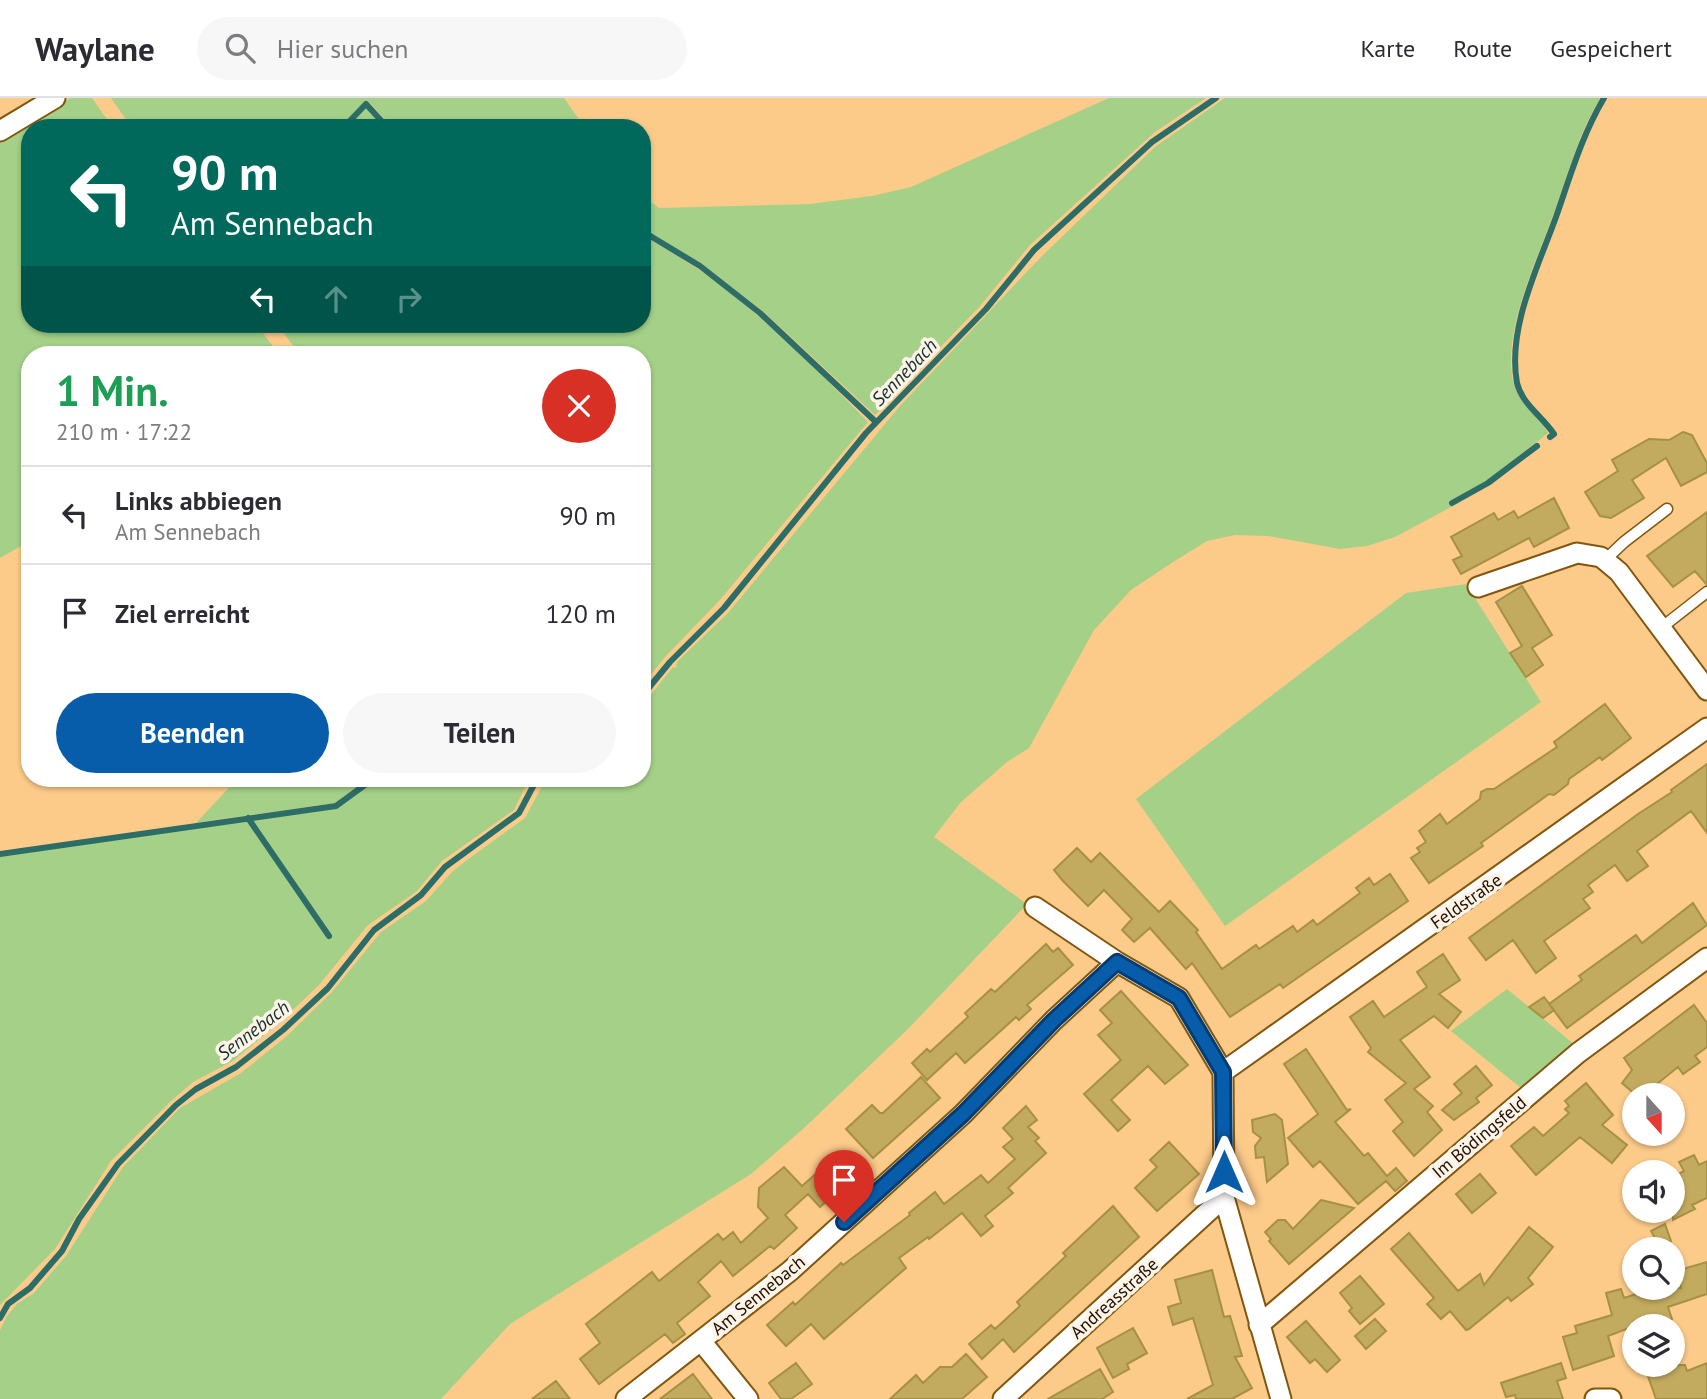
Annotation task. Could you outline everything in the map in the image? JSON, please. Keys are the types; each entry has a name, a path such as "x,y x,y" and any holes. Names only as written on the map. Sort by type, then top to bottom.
{"street":[{"path":"0,131 55,98"},
{"path":"1478,587 1577,553 1605,560 1619,572 1707,690"},
{"name":"Feldstraße","path":"1223,1072 1707,727"},
{"path":"1035,907 1117,962 1179,998 1223,1072 1224,1197 1282,1399"},
{"name":"Im Bödingsfeld","path":"1259,1325 1578,1053 1707,958"},
{"name":"Am Sennebach","path":"626,1399 790,1271 963,1114 1054,1020 1117,962"},
{"name":"Andreasstraße","path":"1003,1399 1224,1197"},
{"path":"701,1341 747,1399"},
{"path":"1595,1399 1611,1399"}],"lane":[{"path":"1605,560 1667,509"},
{"path":"1661,628 1707,592"}],"green space":[{"path":"70,98 92,98 107,119 39,119"},
{"path":"111,98 564,98 579,119 385,119 367,100 363,104 377,119 126,119"},
{"path":"1109,98 1206,98 1155,132 1030,245 980,306 875,415 763,311 700,263 651,233 651,202 659,208 810,204 872,196 911,187"},
{"path":"1225,98 1600,98 1581,137 1532,270 1517,316 1513,339 1513,381 1519,397 1548,433 1487,481 1449,501 1453,506 1395,537 1367,546 1340,549 1268,536 1235,535 1207,541 1131,590 1094,630 1029,748 1007,762 961,802 934,837 1027,904 909,1028 804,1128 751,1174 510,1324 441,1399 0,1399 0,1330 7,1316 17,1304 34,1293 66,1256 123,1167 180,1108 241,1073 287,1036 332,992 381,932 426,901 452,872 525,818 542,787 651,787 651,695 673,667 676,668 677,662 728,613 900,406 1040,258 1155,147"},
{"path":"21,129 21,333 263,333 273,346 21,346 21,546 0,558 0,141"},
{"path":"651,240 698,269 743,303 807,361 868,422 719,601 651,675 651,346 293,346 284,333 651,333"},
{"path":"1466,584 1541,702 1225,926 1136,799 1406,593"},
{"path":"230,787 357,787 335,803 196,823"},
{"path":"366,787 525,787 514,810 442,861 416,892 368,925 319,985 280,1022 233,1061 193,1082 171,1101 111,1161 55,1249 0,1305 0,857 246,819 328,938 332,935 251,818 337,808"},
{"path":"1507,989 1575,1045 1522,1089 1451,1031"}],"building":[{"path":"1683,432 1692,435 1707,463 1707,472 1681,486 1666,458 1632,480 1644,498 1611,518 1600,516 1585,492 1618,471 1612,460 1649,439 1669,440"},
{"path":"1554,498 1569,528 1534,547 1529,538 1461,574 1453,560 1462,556 1451,537 1494,513 1498,520 1514,511 1518,518"},
{"path":"1707,512 1707,585 1695,571 1673,587 1647,556"},
{"path":"1522,586 1552,635 1532,648 1543,665 1526,677 1510,653 1522,646 1496,602"},
{"path":"1605,704 1631,738 1602,760 1600,757 1569,779 1568,784 1554,795 1549,794 1481,843 1483,846 1429,883 1411,858 1420,852 1417,848 1426,842 1419,831 1440,814 1447,824 1480,799 1481,792 1494,789 1557,747 1554,742"},
{"path":"1707,764 1707,833 1691,811 1637,851 1648,866 1627,881 1615,865 1588,885 1593,892 1583,899 1590,908 1544,941 1556,958 1536,973 1513,940 1486,960 1469,938"},
{"path":"1077,848 1091,862 1100,853 1159,912 1170,901 1198,930 1196,932 1222,969 1256,945 1259,949 1293,926 1297,932 1313,920 1317,925 1360,893 1356,888 1369,878 1374,885 1390,874 1408,901 1283,988 1280,984 1230,1017 1192,963 1186,969 1150,928 1134,942 1122,930 1132,919 1104,890 1088,906 1063,881 1054,870"},
{"path":"1693,903 1707,925 1567,1028 1549,1004 1582,980 1579,976 1636,935 1642,943"},
{"path":"1046,944 1053,952 1058,948 1073,965 1027,1005 1031,1009 1019,1020 1016,1017 965,1063 956,1053 927,1080 912,1063 927,1049 930,1052 968,1017 965,1013 991,989 995,992"},
{"path":"1443,954 1460,980 1439,994 1461,1012 1448,1028 1434,1016 1400,1040 1430,1077 1414,1089 1433,1106 1427,1112 1442,1130 1414,1156 1393,1131 1403,1122 1385,1100 1406,1083 1368,1052 1371,1048 1350,1017 1373,1001 1384,1017 1427,987 1417,972"},
{"path":"1121,991 1188,1065 1165,1084 1148,1066 1111,1100 1130,1120 1118,1131 1084,1094 1121,1060 1098,1035 1112,1023 1100,1010"},
{"path":"1544,997 1554,1010 1543,1018 1529,1007"},
{"path":"1694,1005 1707,1023 1707,1047 1695,1056 1700,1062 1683,1074 1678,1067 1658,1083 1622,1083 1632,1070 1624,1058"},
{"path":"1306,1049 1347,1110 1351,1109 1335,1122 1364,1156 1368,1153 1387,1176 1396,1168 1407,1181 1395,1191 1386,1181 1358,1204 1320,1161 1313,1167 1288,1138 1318,1114 1284,1064"},
{"path":"1476,1066 1492,1085 1476,1098 1479,1102 1454,1120 1442,1110 1462,1093 1454,1084"},
{"path":"921,1077 940,1098 873,1158 846,1129 872,1105 883,1113"},
{"path":"1586,1083 1613,1115 1602,1125 1622,1141 1622,1146 1626,1146 1612,1163 1580,1137 1536,1175 1511,1146 1534,1127 1543,1136 1569,1113 1565,1109 1569,1106 1565,1101"},
{"path":"1026,1106 1037,1120 1028,1127 1039,1138 1035,1141 1046,1153 1008,1188 1013,1193 985,1216 993,1226 981,1236 962,1213 899,1258 906,1268 824,1339 811,1324 786,1346 767,1325 793,1302 795,1305 841,1263 843,1265 910,1215 909,1213 935,1192 944,1204 981,1175 988,1183 1015,1159 1003,1147 1013,1139 1003,1128"},
{"path":"1275,1114 1282,1120 1288,1164 1267,1182 1264,1157 1256,1158 1255,1146 1261,1138 1253,1132 1252,1120"},
{"path":"1169,1142 1199,1174 1157,1211 1135,1188 1157,1167 1150,1160"},
{"path":"1694,1155 1699,1165 1707,1161 1707,1198 1692,1205 1695,1209 1685,1214 1685,1160"},
{"path":"827,1164 845,1184 820,1207 808,1194 785,1215 797,1228 774,1249 770,1246 733,1276 721,1261 698,1282 710,1296 677,1323 685,1334 673,1343 665,1334 599,1384 580,1359 600,1343 586,1324 652,1272 659,1281 718,1234 723,1240 733,1232 741,1243 768,1218 758,1207 759,1188 784,1167 802,1186"},
{"path":"1480,1174 1496,1193 1472,1213 1456,1194"},
{"path":"1321,1200 1354,1208 1289,1264 1269,1241 1271,1239 1265,1232 1278,1220 1285,1220 1293,1229"},
{"path":"1113,1206 1139,1237 1014,1352 1003,1339 982,1359 969,1344 991,1325 995,1329 1020,1306 1017,1302 1066,1256 1063,1253"},
{"path":"1665,1224 1670,1237 1654,1237 1651,1231"},
{"path":"1529,1227 1553,1247 1528,1278 1533,1284 1511,1301 1508,1297 1466,1330 1450,1311 1441,1319 1427,1304 1434,1298 1391,1249 1409,1233 1458,1291 1480,1274 1484,1285"},
{"path":"1707,1262 1707,1294 1668,1307 1670,1314 1622,1314 1622,1331 1608,1336 1614,1356 1573,1370 1563,1337 1577,1333 1575,1326 1612,1315 1606,1293 1621,1289 1622,1300 1685,1300 1685,1268"},
{"path":"1212,1270 1224,1317 1230,1316 1242,1356 1235,1357 1252,1388 1232,1399 1187,1399 1213,1385 1193,1318 1173,1325 1168,1307 1181,1303 1175,1280"},
{"path":"1360,1276 1384,1304 1360,1324 1349,1311 1352,1308 1340,1293"},
{"path":"1375,1319 1386,1331 1366,1349 1355,1336"},
{"path":"1306,1321 1340,1360 1327,1372 1315,1359 1310,1363 1287,1337"},
{"path":"1133,1328 1147,1353 1127,1364 1129,1369 1113,1378 1097,1348"},
{"path":"966,1354 987,1377 962,1399 890,1399 916,1375 923,1383 940,1367 952,1367"},
{"path":"796,1363 812,1384 791,1399 781,1399 769,1383"},
{"path":"1561,1363 1566,1378 1557,1381 1563,1399 1516,1399 1515,1395 1506,1397 1501,1383"},
{"path":"1707,1363 1707,1399 1656,1399 1648,1377 1685,1377 1685,1365 1687,1371"},
{"path":"1100,1369 1113,1392 1102,1399 1048,1399"},
{"path":"693,1374 712,1399 660,1399"},
{"path":"556,1381 570,1399 532,1399"}],"waterway":[{"name":"Sennebach","path":"651,685 724,608 866,433 986,309 1034,250 1152,142 1216,98"},
{"path":"1550,437 1554,434 1528,404 1517,383 1516,341 1533,277 1583,141 1604,98"},
{"path":"352,119 366,104 380,119"},
{"path":"651,236 700,266 760,313 876,422"},
{"path":"1452,503 1488,483 1537,446"},
{"path":"0,854 336,806 362,787"},
{"name":"Sennebach","path":"0,1318 8,1304 30,1288 62,1251 79,1219 118,1164 176,1105 196,1089 236,1067 283,1030 328,988 374,930 421,895 445,867 519,813 533,787"},
{"path":"248,818 329,936"}],"route":[{"path":"844,1222 963,1114 1054,1020 1117,962 1179,998 1223,1072 1224,1172"}]}
